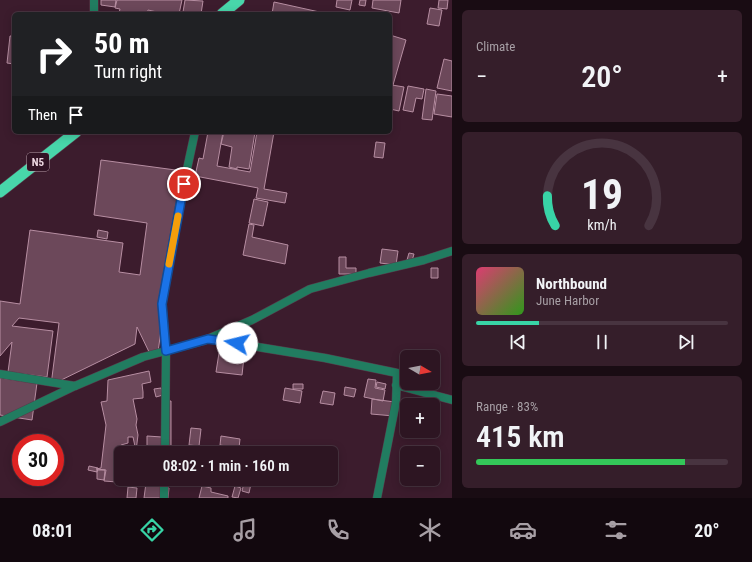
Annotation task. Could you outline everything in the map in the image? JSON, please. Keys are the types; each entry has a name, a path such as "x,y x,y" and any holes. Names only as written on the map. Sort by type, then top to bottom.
{"highway":[{"path":"224,12 239,0"},
{"name":"N5","path":"0,192 73,134"}],"street":[{"path":"94,0 94,12"},
{"path":"165,446 166,351 162,304 181,196 195,134"},
{"path":"0,422 75,386 143,357 208,339 252,320 310,289 424,260 452,250"},
{"path":"208,339 325,358 397,373 396,402 377,498"},
{"path":"0,374 75,386"},
{"path":"396,385 452,400"},
{"path":"164,486 164,498"}],"building":[{"path":"101,0 116,0 115,7 101,5"},
{"path":"117,0 182,0 179,12 157,12 148,10 148,12 119,12 120,9 115,8"},
{"path":"185,0 203,1 201,12 183,12"},
{"path":"337,0 352,0 350,10 336,7"},
{"path":"360,0 366,0 365,6 359,5"},
{"path":"373,0 401,0 399,13 372,8"},
{"path":"439,0 448,0 447,9 438,8"},
{"path":"274,2 319,12 272,12"},
{"path":"430,8 442,10 439,26 427,24"},
{"path":"10,36 12,36 12,64 7,63"},
{"path":"392,36 406,40 392,89"},
{"path":"444,59 452,61 452,91 437,88"},
{"path":"392,85 404,87 399,111 392,109"},
{"path":"408,86 424,89 422,99 416,98 413,112 403,110"},
{"path":"426,89 436,91 432,120 422,119"},
{"path":"437,94 452,96 452,117 434,114"},
{"path":"208,134 223,134 217,166 250,172 257,134 274,134 264,189 287,193 285,203 256,198 258,188 195,176 199,158 203,159"},
{"path":"224,134 255,134 249,169 229,167 232,147 221,144"},
{"path":"376,142 385,143 383,158 374,157"},
{"path":"101,160 183,171 158,352 151,356 137,327 135,344 51,385 59,323 19,318 12,326 53,331 47,377 8,372 12,342 0,356 0,301 20,304 30,230 123,243 119,272 140,275 147,223 94,215"},
{"path":"254,199 268,202 263,226 249,223"},
{"path":"249,224 254,225 252,237 288,245 285,264 243,255"},
{"path":"98,230 108,232 107,239 97,237"},
{"path":"382,249 398,251 396,265 380,263"},
{"path":"409,253 414,254 412,261 407,260"},
{"path":"339,257 346,257 346,268 356,268 356,274 339,274"},
{"path":"431,268 438,268 438,278 431,278"},
{"path":"219,353 244,357 242,375 216,372"},
{"path":"149,371 151,382 142,384 143,398 133,399 137,419 136,425 138,435 137,446 135,446 133,437 128,437 128,443 121,446 114,446 114,482 104,481 106,470 96,469 101,468 106,425 101,402 107,401 108,380"},
{"path":"0,378 37,383 32,420 0,415"},
{"path":"368,379 376,380 375,388 385,390 383,401 364,397"},
{"path":"377,382 386,384 385,389 376,387"},
{"path":"293,384 303,384 303,389 293,389"},
{"path":"345,387 356,389 354,397 344,395"},
{"path":"161,388 163,395 156,397 154,389"},
{"path":"285,388 302,391 300,403 283,400"},
{"path":"323,391 335,393 333,405 320,403"},
{"path":"372,399 395,402 394,416 371,414"},
{"path":"163,401 171,401 171,446 147,446 147,436 162,437"},
{"path":"191,428 201,429 199,446 189,445"},
{"path":"221,436 240,439 239,446 220,445"},
{"path":"89,466 98,468 97,472 88,470"},
{"path":"97,470 105,470 104,480 97,479"},
{"path":"146,486 160,486 169,488 168,498 144,498"},
{"path":"202,486 211,488 211,492 228,496 228,498 199,498"},
{"path":"235,486 241,488 238,498 232,497"},
{"path":"243,486 250,486 249,493 242,491"},
{"path":"128,487 137,488 136,498 127,498"}],"slow traffic":[{"path":"169,264 178,216"}],"route":[{"path":"184,184 162,304 166,351 208,339 237,343"}]}
